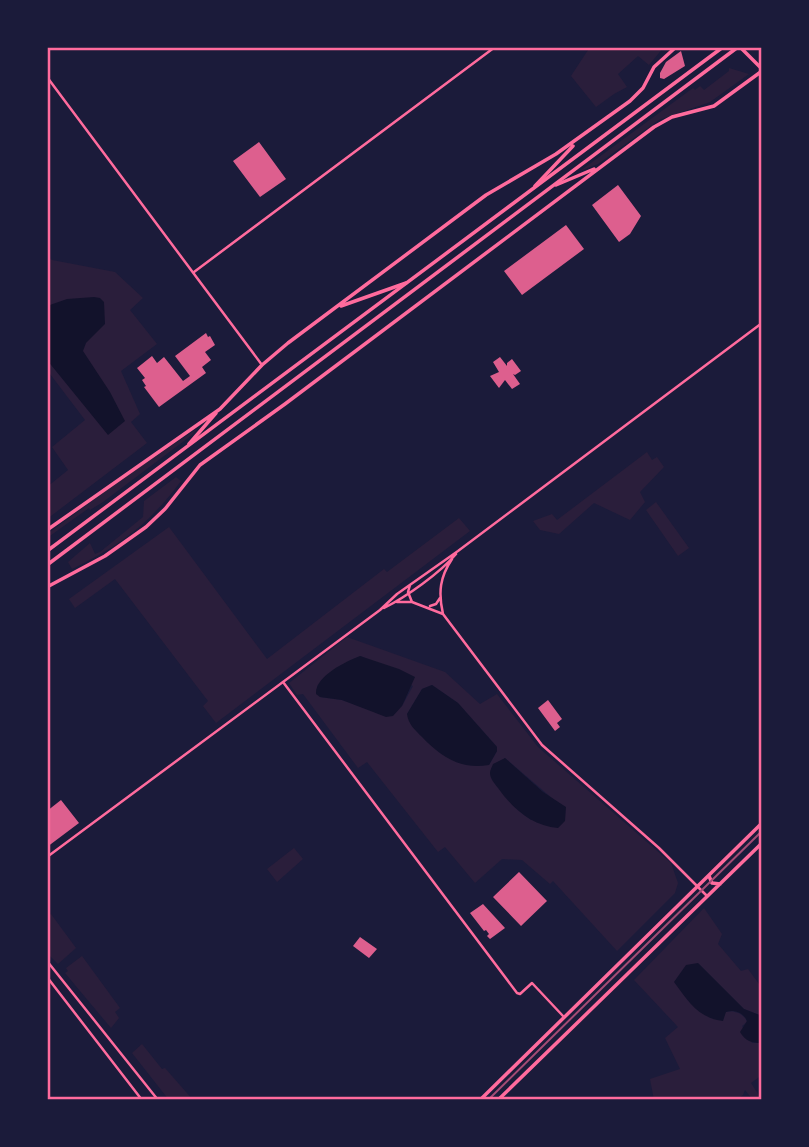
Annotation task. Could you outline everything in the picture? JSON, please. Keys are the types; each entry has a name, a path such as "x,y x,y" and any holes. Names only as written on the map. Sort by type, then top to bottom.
{"main road":[{"path":"185,448 262,365 486,195 579,139 630,101 643,88 654,67 676,47"},
{"path":"47,551 723,47"},
{"path":"47,565 740,47 762,70 714,106 662,122 602,165 200,465 165,509 146,527 105,556 47,587"},
{"path":"534,186 579,139"},
{"path":"554,186 602,165"},
{"path":"335,308 407,282"},
{"path":"47,530 219,409"},
{"path":"480,1100 762,823"},
{"path":"498,1100 762,843"},
{"path":"710,874 710,881 720,884"}],"street":[{"path":"194,272 495,47"},
{"path":"47,77 262,365"},
{"path":"47,857 762,323"},
{"path":"443,614 441,580 458,551"},
{"path":"380,610 396,602 452,559"},
{"path":"429,571 441,580"},
{"path":"410,584 408,592 412,602"},
{"path":"427,606 433,606 440,598"},
{"path":"396,602 412,602 443,614 542,745 659,848 707,896"},
{"path":"283,682 517,993 520,994 532,983 563,1016"},
{"path":"47,961 158,1100"},
{"path":"47,977 142,1100"}],"shaded area":[{"path":"590,47 664,47 649,65 638,56 618,74 627,87 596,107 571,76"},
{"path":"729,68 749,74 710,102 659,120 598,164 580,171 693,88 695,90 700,86 704,90 729,71"},
{"path":"47,256 52,260 115,272 143,298 130,310 157,344 121,371 140,414 131,422 147,443 47,519 47,487 68,470 52,447 85,420 47,370"},
{"path":"94,297 104,302 105,324 86,343 83,351 125,421 108,435 47,360 47,306 67,299"},
{"path":"198,428 103,502 90,510 89,508 47,538 47,534 132,472"},
{"path":"647,452 652,460 657,457 664,467 640,492 645,502 630,520 594,503 559,534 540,530 533,521 552,514 557,520"},
{"path":"176,477 181,481 145,522 105,552 72,569 68,562 90,543 95,554 100,552 143,517 144,501"},
{"path":"656,502 689,548 678,556 646,510"},
{"path":"459,518 470,531 216,723 203,706 208,701 115,579 75,608 69,599 169,527 267,659 384,569 387,572"},
{"path":"347,637 445,672 480,704 497,694 538,747 671,863 678,883 675,893 617,951 553,881 550,884 522,860 502,859 475,883 445,847 438,852 367,762 358,768 303,694 297,695 289,683","holes":["361,656 413,686 402,706 364,708 342,700 320,697 317,686 321,681 337,668","432,685 458,703 497,747 489,765 407,714 422,689","505,758 553,799 531,820 503,793 490,773 492,768"]},
{"path":"360,656 415,677 402,706 393,716 386,717 342,700 316,694 320,681 339,666"},
{"path":"432,685 458,703 497,747 489,765 469,766 452,760 437,751 412,727 407,714 422,689"},
{"path":"505,758 543,792 566,807 565,821 558,828 540,824 524,815 494,783 490,773 493,764"},
{"path":"294,848 303,859 277,882 267,869"},
{"path":"704,908 722,934 718,944 741,971 748,969 762,988 762,1016 744,1009 698,963 725,1012 744,1016 747,1022 742,1026 752,1043 762,1043 762,1075 751,1083 762,1100 753,1100 745,1090 736,1100 654,1100 650,1079 680,1069 665,1038 678,1027 634,980"},
{"path":"51,914 76,948 58,964 47,953 47,917"},
{"path":"82,956 120,1008 115,1012 119,1018 111,1028 65,973 68,971 66,968"},
{"path":"698,963 744,1009 762,1016 762,1043 744,1038 740,1032 747,1021 741,1014 729,1011 723,1021 714,1019 700,1012 684,996 674,982 686,965"},
{"path":"142,1044 193,1100 169,1100 132,1053"}],"building":[{"path":"681,51 685,66 664,79 660,78 666,62"},
{"path":"259,142 286,179 260,197 233,161"},
{"path":"618,185 641,216 630,234 619,242 592,205"},
{"path":"566,225 584,249 522,295 504,271"},
{"path":"206,333 215,345 205,352 211,360 202,367 206,373 159,407 144,387 146,386 142,380 145,378 137,368 152,356 157,363 164,357 183,381 190,376 175,356"},
{"path":"500,357 507,366 512,359 521,371 513,374 520,384 512,389 505,380 499,388 490,376 499,372 493,362"},
{"path":"548,700 562,719 557,723 560,727 555,731 538,708"},
{"path":"61,800 79,823 47,847 47,811"},
{"path":"519,872 547,901 521,926 493,897"},
{"path":"483,904 505,928 490,939 486,930 484,931 470,913"},
{"path":"360,937 377,949 369,958 353,946"}],"tram line":[{"path":"488,1100 762,831"}]}
